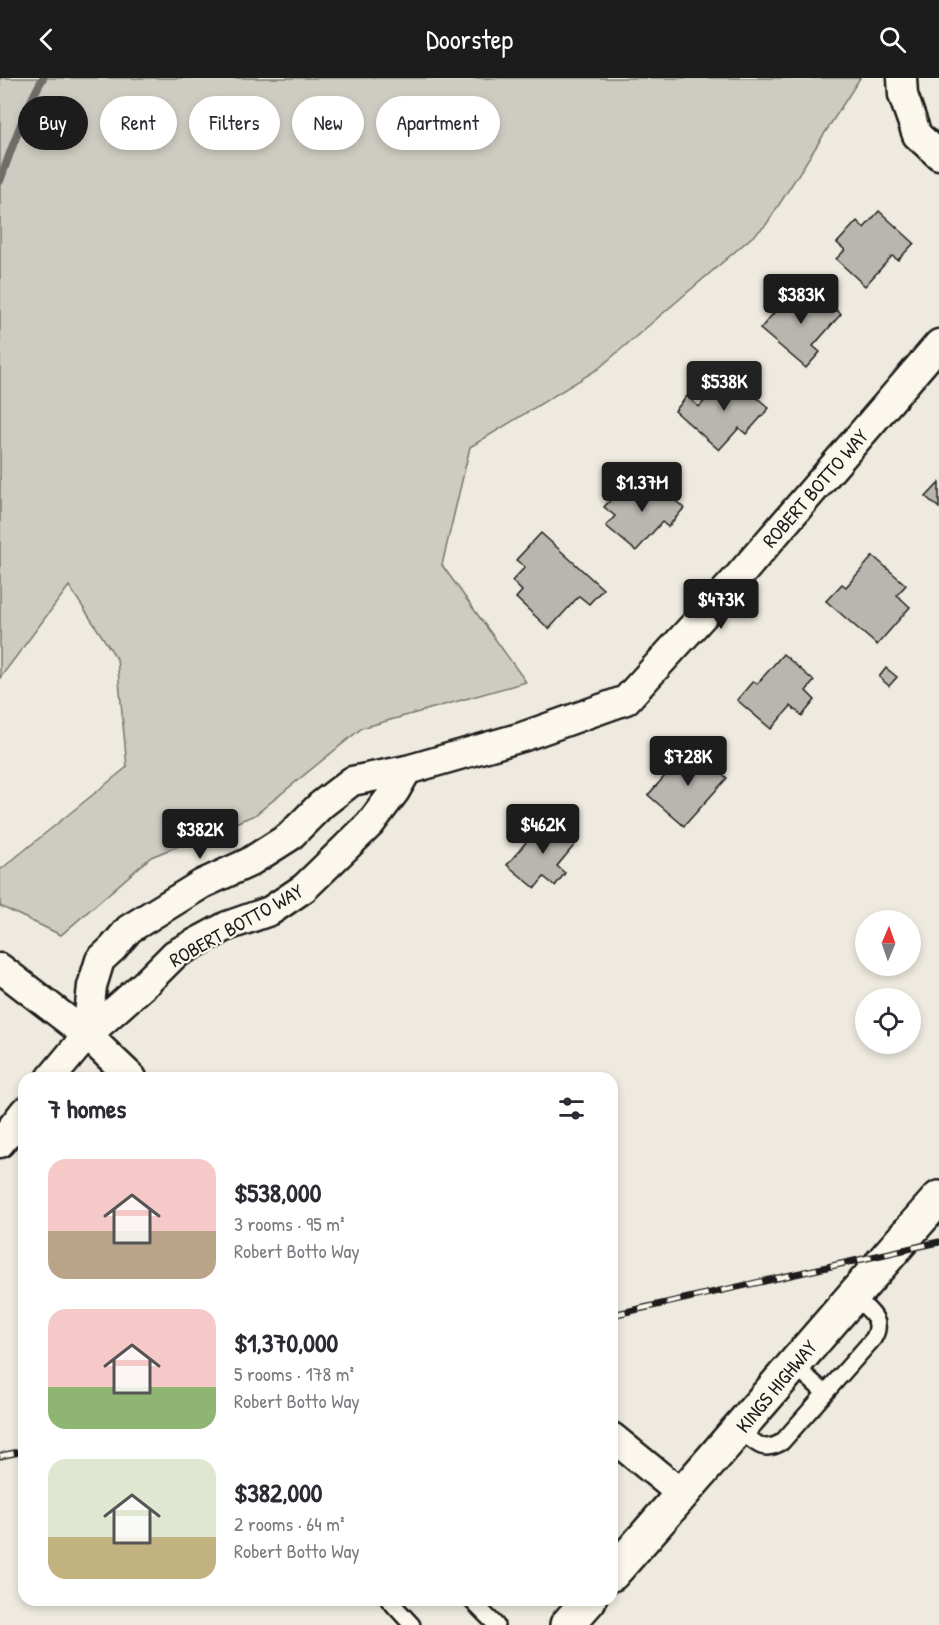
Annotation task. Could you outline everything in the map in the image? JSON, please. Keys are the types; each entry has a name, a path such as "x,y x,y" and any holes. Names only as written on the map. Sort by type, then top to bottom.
{"main road":[{"name":"KINGS HIGHWAY","path":"618,1567 939,1198"},
{"path":"567,1625 584,1606"}],"street":[{"path":"902,78 903,95 916,135 939,155"},
{"name":"ROBERT BOTTO WAY","path":"87,1035 92,986 100,960 129,929 202,884 248,863 289,837 321,805 352,781 407,770 522,737 626,700 740,575 939,344"},
{"name":"ROBERT BOTTO WAY","path":"87,1035 175,954 227,926 270,910 304,888 370,824 395,791 407,770"},
{"path":"0,968 87,1035 126,1072"},
{"path":"56,1072 87,1035"},
{"path":"0,1143 18,1120"},
{"path":"618,1442 683,1494"}],"lane":[{"path":"739,1429 759,1446 765,1448 782,1442 876,1334 878,1327 876,1320 853,1296"},
{"path":"794,1365 825,1392"},
{"path":"395,1606 412,1625"},
{"path":"477,1606 496,1625"}],"shaded area":[{"path":"0,78 860,78 766,225 598,369 470,447 442,565 526,682 362,728 255,815 151,857 61,935 0,906 0,870 127,767 117,659 69,586 0,678"}],"building":[{"path":"879,211 914,243 898,260 892,256 865,286 836,259 845,250 837,243 857,221 864,228"},
{"path":"812,289 841,314 813,346 820,352 806,368 760,329 792,292 803,300"},
{"path":"729,374 769,408 746,434 739,428 719,450 675,411 687,396 699,407"},
{"path":"647,476 684,508 668,527 662,522 636,551 606,526 615,516 604,507 618,492 627,500"},
{"path":"939,483 939,508 926,497"},
{"path":"541,533 603,589 589,604 579,596 549,629 516,598 522,591 512,581 525,567 516,560"},
{"path":"873,556 906,585 897,595 910,607 877,645 826,601 842,584 846,587"},
{"path":"783,654 814,681 806,691 815,700 802,716 791,706 771,729 737,700 753,681 757,684"},
{"path":"886,668 897,677 889,686 879,677"},
{"path":"696,750 727,778 684,826 648,795 681,758 685,762"},
{"path":"547,817 577,842 557,866 565,873 555,886 544,877 535,888 507,865"}],"waterway":[{"path":"0,181 24,116 43,78"}],"railway":[{"path":"618,1314 939,1242"},
{"path":"0,1456 18,1452"}]}
